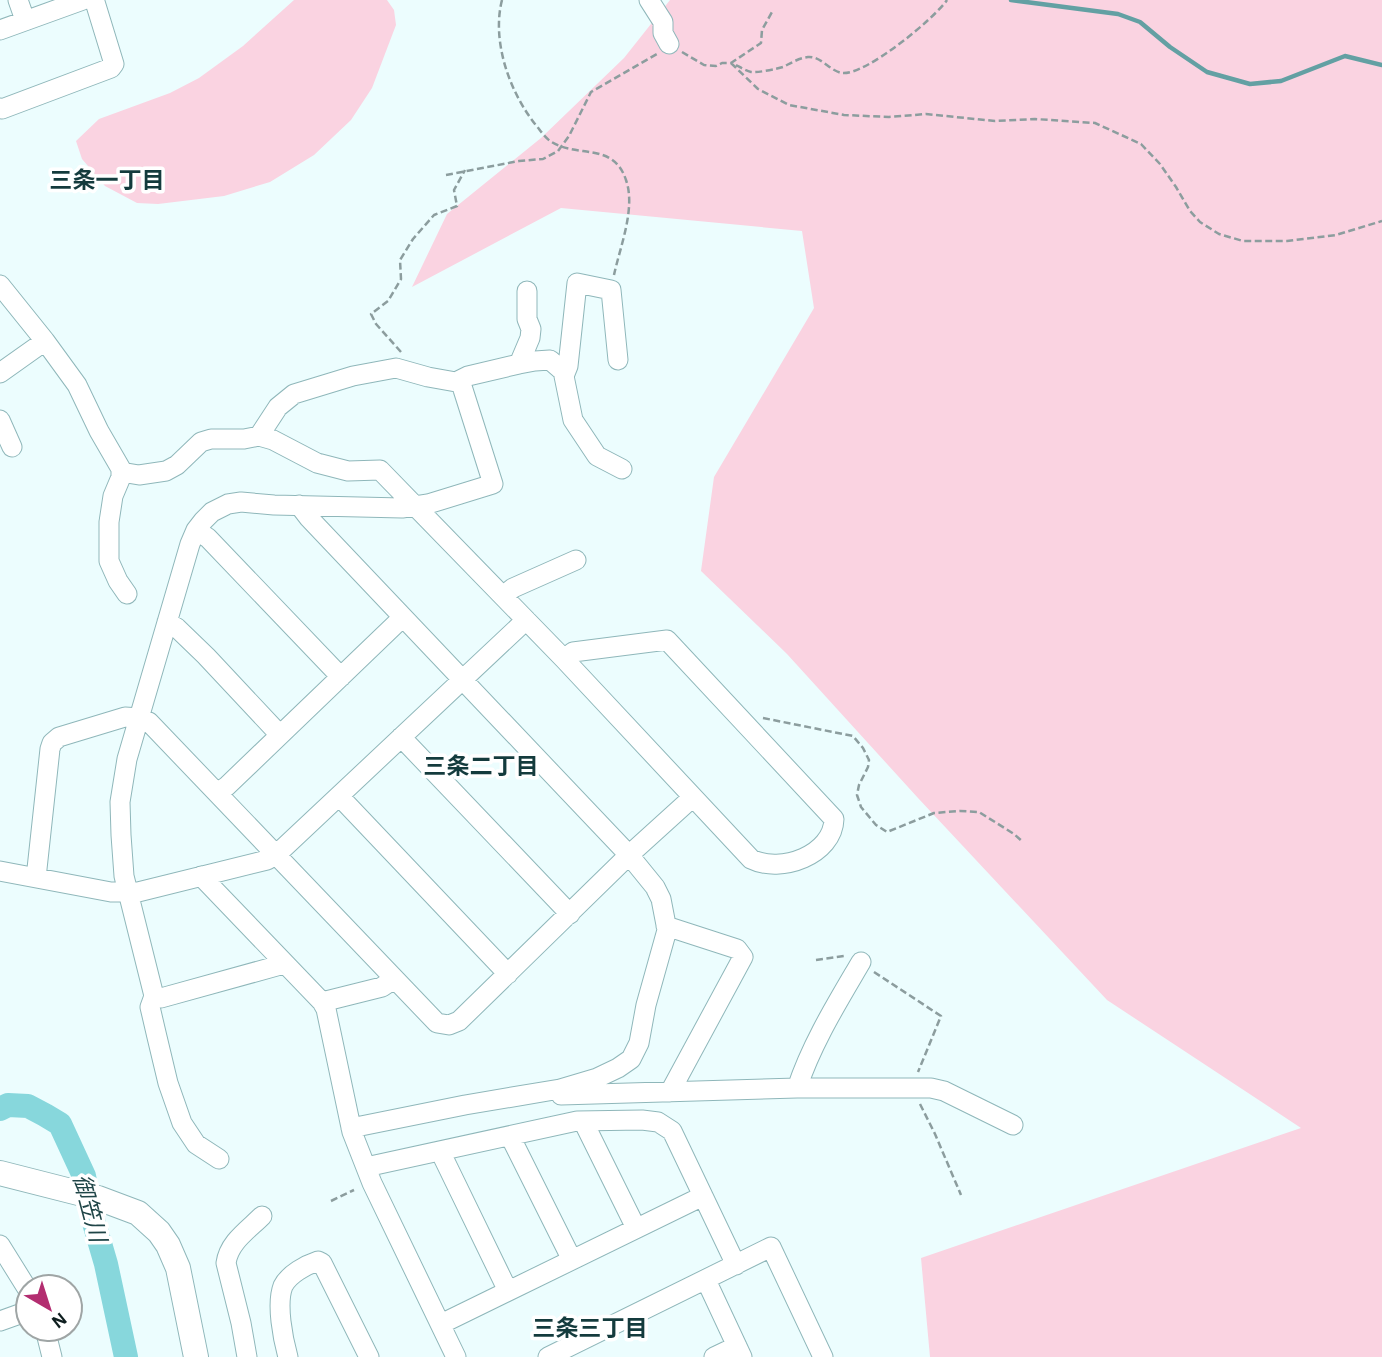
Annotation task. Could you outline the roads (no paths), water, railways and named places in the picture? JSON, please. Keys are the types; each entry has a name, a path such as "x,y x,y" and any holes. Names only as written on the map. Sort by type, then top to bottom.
{"main road":[{"path":"0,1174 88,1196 138,1213 159,1232 178,1268 197,1357"}],"street":[{"path":"18,0 26,20"},
{"path":"0,30 83,0"},
{"path":"0,108 111,68 114,64 95,2 91,0"},
{"path":"649,0 663,22 663,33 669,44"},
{"path":"618,360 611,290 577,283 568,366 564,376 573,420 597,456 622,469"},
{"path":"0,285 77,385 121,469 109,522 109,561 127,594"},
{"path":"519,364 531,329 527,319 527,291"},
{"path":"0,373 45,341"},
{"path":"259,436 278,407 294,394 353,376 396,368 456,382 468,376 535,360 550,360 565,373"},
{"path":"219,1159 196,1144 182,1123 168,1083 150,1007 155,996 124,876 120,803 127,759 190,544 196,530 212,512 241,502 402,508 428,504 493,484 460,380"},
{"path":"0,420 12,447"},
{"path":"121,472 139,475 166,471 177,465 201,442 259,436 274,440 317,463 348,471 380,470 564,659 751,859 760,864 796,862 810,856 829,838 834,828 834,819 667,640 573,652 564,659"},
{"path":"299,505 309,519 629,855 658,893 667,930 646,1005 639,1043 631,1059 618,1069 597,1078 535,1094 351,1128"},
{"path":"196,530 208,537 341,677"},
{"path":"503,596 513,588 576,560"},
{"path":"217,793 403,617"},
{"path":"0,871 111,892 138,892 267,860 276,855 526,620"},
{"path":"167,622 206,656 280,735"},
{"path":"36,878 52,743 59,737 125,717 139,718 149,722 437,1023 449,1025 459,1021 629,855 693,797"},
{"path":"401,737 570,914"},
{"path":"339,796 508,974"},
{"path":"201,876 326,1009 364,1180 441,1324 449,1355"},
{"path":"666,926 737,949 743,957 670,1092"},
{"path":"797,1088 804,1066 824,1026 861,962"},
{"path":"155,996 161,998 284,964"},
{"path":"322,1002 382,987 394,979"},
{"path":"535,1094 577,1096 797,1088 931,1088 944,1091 1013,1125"},
{"path":"364,1180 440,1151 583,1121 658,1122 672,1132 736,1265"},
{"path":"583,1121 636,1228"},
{"path":"510,1136 572,1260"},
{"path":"440,1151 508,1291"},
{"path":"441,1324 703,1196"},
{"path":"247,1357 226,1263 233,1244 262,1216"},
{"path":"0,1245 17,1273"},
{"path":"548,1357 771,1247 823,1357"},
{"path":"288,1357 280,1308 284,1286 299,1270 318,1261 322,1263 369,1357"},
{"path":"706,1280 740,1351 714,1357"}],"waterway":[{"path":"1011,0 1118,14 1140,22 1207,72 1250,84 1281,81 1345,56 1382,65"},
{"name":"御笠川","path":"0,1109 8,1105 28,1106 60,1124 84,1176 126,1357"}],"district":[{"name":"三条一丁目","path":"107,180"},
{"name":"三条二丁目","path":"481,766"},
{"name":"三条三丁目","path":"590,1328"}]}
